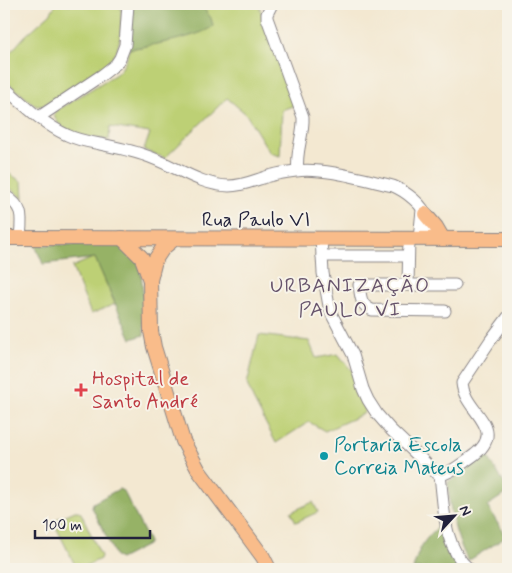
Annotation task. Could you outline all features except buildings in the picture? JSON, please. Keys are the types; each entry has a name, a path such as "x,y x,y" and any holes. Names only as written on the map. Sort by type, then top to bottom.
{"main road":[{"path":"424,212 443,239"},
{"name":"Rua Paulo VI","path":"4,238 508,239"},
{"path":"122,238 148,259"},
{"path":"148,238 152,339 183,441 199,471 250,538 269,569"},
{"path":"148,259 174,238"}],"street":[{"path":"39,117 116,64 125,45 128,4"},
{"path":"271,6 266,18 303,117 298,170"},
{"path":"4,87 39,117 72,138 147,156 184,174 215,184 231,186 298,170 329,172 400,189 412,198 424,212 428,226 408,256 408,285"},
{"path":"4,194 19,208 21,221 20,238"},
{"path":"321,238 324,279 329,306 353,354 368,400 377,414 394,433 440,475 446,474 478,453 486,442 486,426 467,398 462,383 508,317"},
{"path":"322,256 408,256"},
{"path":"445,311 372,310 366,308 363,303 359,285 456,285"},
{"path":"440,475 447,530 459,557 469,569"}],"green space":[{"path":"56,4 121,4 120,39 117,50 112,58 95,74 42,106 36,106 4,80 4,54 7,51 10,53 25,36 50,14"},
{"path":"133,4 200,4 211,18 213,26 197,34 129,49"},
{"path":"199,4 260,4 260,9 295,105 282,110 280,156 270,153 246,114 227,98 165,158 144,150 150,133 110,127 109,140 70,132 58,123 54,116 56,111 116,74 125,63 129,49 192,35"},
{"path":"4,170 22,182 23,198 4,184"},
{"path":"116,244 125,249 137,261 140,268 144,335 131,339 95,258 43,264 35,245"},
{"path":"95,257 115,304 91,314 72,267"},
{"path":"259,335 309,341 316,358 338,354 356,379 364,405 365,411 363,414 325,431 309,422 276,443 247,384"},
{"path":"487,455 508,490 508,492 487,506 506,537 468,561 454,523 448,482"},
{"path":"119,489 125,494 149,542 147,545 120,559 116,557 92,507 93,503"},
{"path":"313,502 318,512 296,522 291,512"},
{"path":"75,511 81,513 101,556 100,559 79,569 76,567 55,525 57,519"},
{"path":"441,524 463,569 413,569 423,544"}],"place":[{"name":"Hospital de Santo André","path":"81,390"},
{"name":"Portaria Escola Correia Mateus","path":"324,456"}],"district":[{"name":"URBANIZAÇÃO PAULO VI","path":"350,297"}]}
